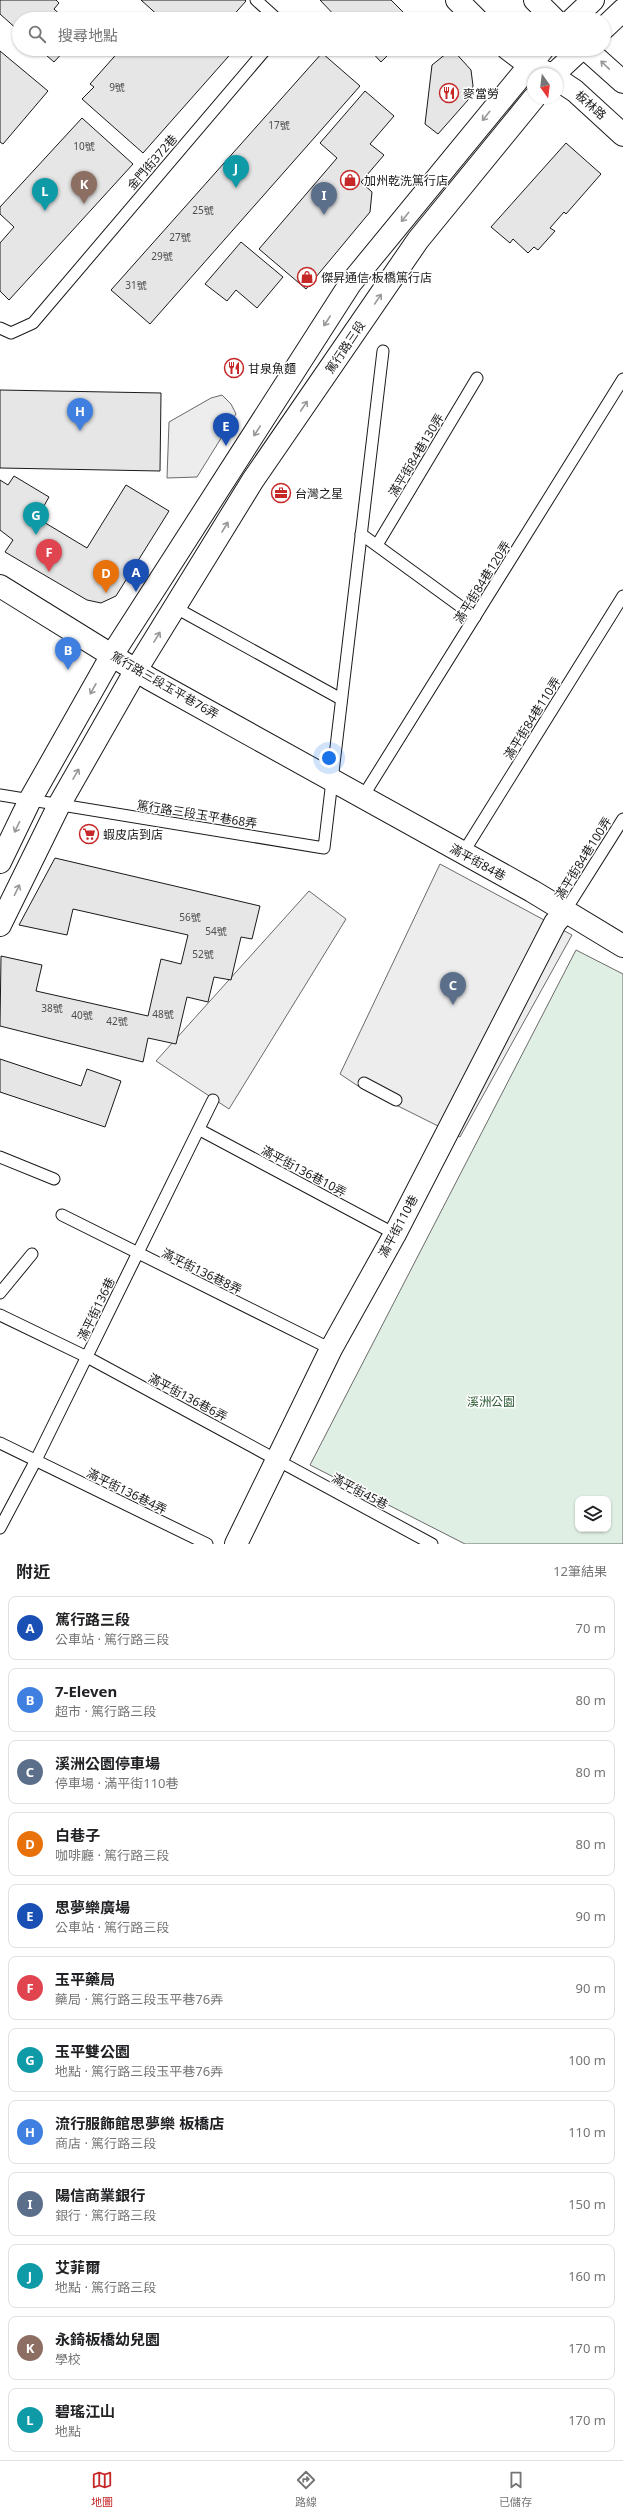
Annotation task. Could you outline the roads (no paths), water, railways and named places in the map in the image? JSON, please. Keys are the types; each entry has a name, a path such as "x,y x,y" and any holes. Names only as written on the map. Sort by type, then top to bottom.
{"street":[{"path":"457,0 469,12"},
{"path":"535,0 547,12"},
{"path":"580,12 593,0"},
{"path":"611,21 623,10"},
{"path":"0,862 30,800 112,655 350,284 536,56 545,68"},
{"path":"560,68 573,56"},
{"path":"594,56 623,82"},
{"name":"板林路","path":"563,83 575,91 623,135"},
{"name":"篤行路三段","path":"0,925 59,805 136,670 176,608 253,480 418,240 529,104"},
{"name":"篤行路三段玉平巷76弄","path":"0,586 136,670 332,781"},
{"name":"滿平街84巷","path":"332,781 463,853 623,946"},
{"name":"滿平街110巷","path":"236,1544 331,1349 395,1234 555,923 565,911"}],"lane":[{"path":"256,0 269,12"},
{"name":"金門街372巷","path":"0,328 11,333 34,323 59,291 260,56"},
{"path":"332,781 383,352"},
{"name":"滿平街84巷130弄","path":"377,545 477,378"},
{"name":"滿平街84巷120弄","path":"362,798 475,616 621,387"},
{"path":"361,534 475,616"},
{"name":"滿平街84巷110弄","path":"463,853 623,596"},
{"path":"176,608 342,699"},
{"name":"篤行路三段玉平巷68弄","path":"0,795 324,848 332,781"},
{"name":"滿平街84巷100弄","path":"565,911 623,819"},
{"path":"364,1083 396,1100"},
{"name":"滿平街136巷","path":"0,1528 36,1460 200,1130 213,1100"},
{"name":"滿平街136巷10弄","path":"200,1130 395,1234"},
{"path":"0,1157 54,1179"},
{"name":"滿平街136巷8弄","path":"62,1215 331,1349"},
{"path":"0,1293 32,1254"},
{"name":"滿平街136巷6弄","path":"0,1315 87,1357 276,1460"},
{"name":"滿平街136巷4弄","path":"0,1443 207,1544"},
{"name":"滿平街45巷","path":"276,1460 432,1544"}],"place":[{"name":"麥當勞","path":"449,93"},
{"name":"加州乾洗篤行店","path":"350,180"},
{"name":"艾菲爾","path":"236,188"},
{"name":"永錡板橋幼兒園","path":"84,204"},
{"name":"碧瑤江山","path":"45,211"},
{"name":"陽信商業銀行","path":"324,215"},
{"name":"傑昇通信 板橋篤行店","path":"307,277"},
{"name":"甘泉魚麵","path":"234,368"},
{"name":"流行服飾館思夢樂 板橋店","path":"80,431"},
{"name":"思夢樂廣場","path":"226,446"},
{"name":"台灣之星","path":"281,493"},
{"name":"玉平雙公園","path":"36,535"},
{"name":"玉平藥局","path":"49,572"},
{"name":"篤行路三段","path":"136,592"},
{"name":"白巷子","path":"106,593"},
{"name":"7-Eleven","path":"68,670"},
{"name":"蝦皮店到店","path":"89,834"},
{"name":"溪洲公園停車場","path":"453,1005"}],"park label":[{"name":"溪洲公園","path":"491,1401"}]}
